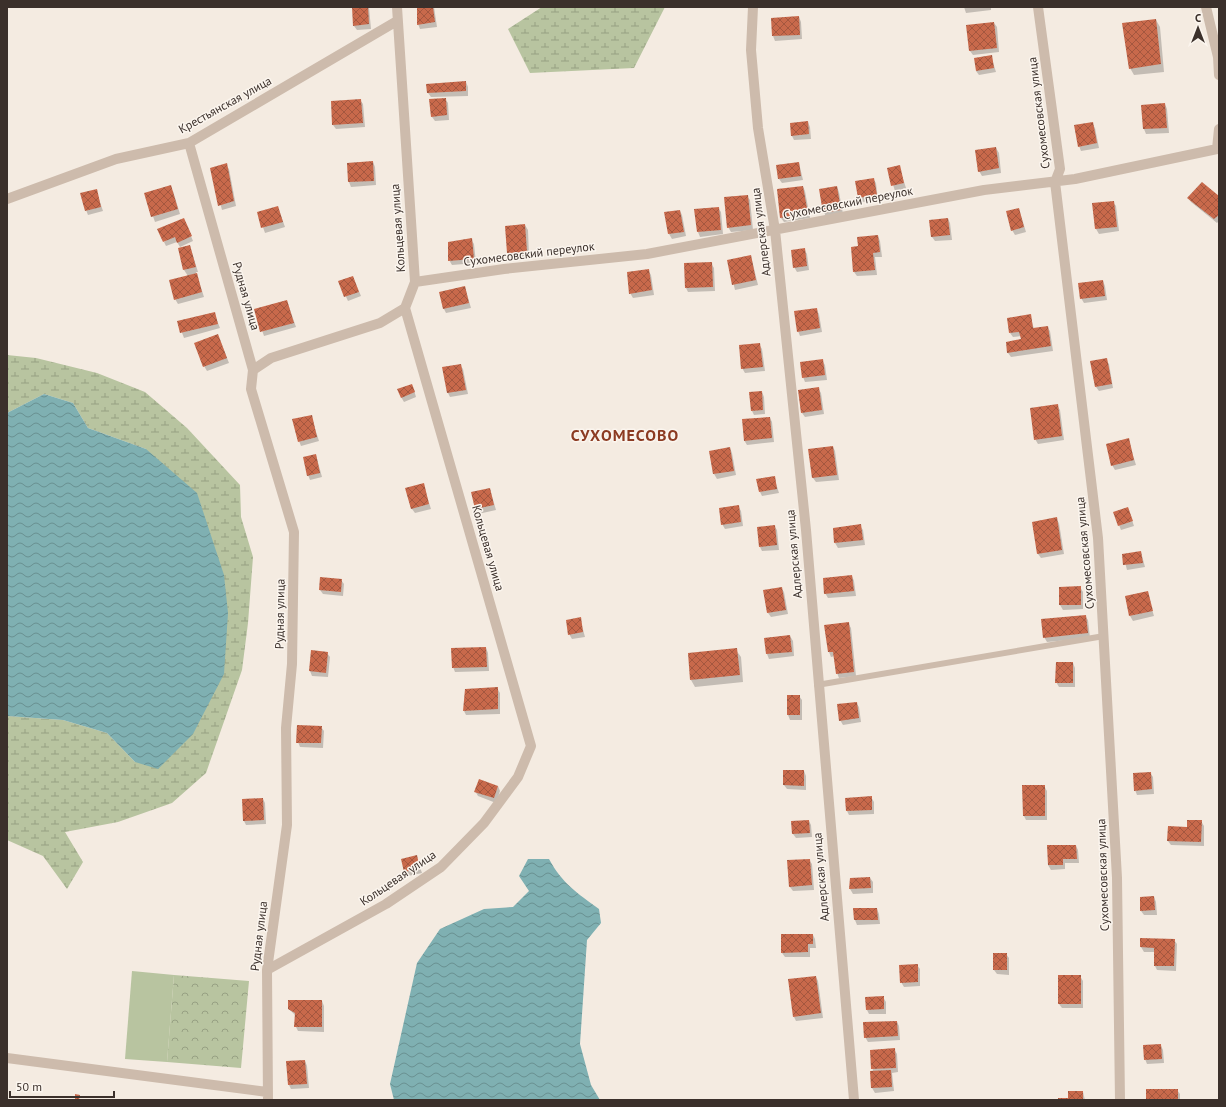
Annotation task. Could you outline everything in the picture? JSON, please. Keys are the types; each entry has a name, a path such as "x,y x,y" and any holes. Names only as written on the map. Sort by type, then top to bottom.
{"street":[{"name":"Кольцевая улица","path":"267,970 386,904 441,867 484,823 493,811 518,777 531,746 405,308 415,282 397,7"},
{"name":"Адлерская улица","path":"753,7 751,50 758,128 775,230 806,530 817,685 854,1100"},
{"name":"Сухомесовская улица","path":"1038,7 1060,169 1055,182 1098,538 1117,878 1120,1100"},
{"path":"1206,7 1218,57 1219,75"},
{"name":"Крестьянская улица","path":"7,199 116,159 189,143 397,21"},
{"name":"Сухомесовский переулок","path":"415,282 504,269 647,254 984,190 1055,182 1125,170 1218,150 1219,129"},
{"name":"Рудная улица","path":"189,143 253,370 251,389 294,532 292,664 286,728 287,825 267,970 268,1096"},
{"path":"253,370 271,358 380,323 405,308"},
{"path":"7,1058 268,1096"}],"lane":[{"path":"817,685 1104,636"}],"green space":[{"path":"542,7 665,7 634,68 530,73 508,29"},
{"path":"7,355 36,358 97,373 145,392 187,428 240,485 241,517 253,557 248,623 242,670 206,773 172,803 118,822 65,832 83,862 67,889 43,856 7,840 7,716 63,720 107,733 135,762 146,449 88,428 73,403 44,394 7,413"},
{"path":"132,971 174,975 167,1062 125,1059"},
{"path":"174,975 249,981 241,1068 167,1062"}],"water":[{"path":"44,394 73,403 88,428 146,449 197,493 224,575 228,613 224,674 193,734 158,769 135,762 107,733 63,720 7,716 7,413"},
{"path":"528,859 549,859 559,875 565,881 599,909 601,923 587,940 580,1044 591,1085 600,1100 394,1100 390,1084 417,963 440,929 484,909 513,907 529,891 519,876"}],"building":[{"path":"352,7 368,7 369,24 353,26"},
{"path":"417,7 433,7 435,22 417,25"},
{"path":"799,16 800,35 772,36 771,18"},
{"path":"1156,19 1161,64 1129,69 1122,23"},
{"path":"994,22 997,48 969,51 966,25"},
{"path":"992,55 994,68 976,71 974,58"},
{"path":"466,81 466,91 427,93 426,84"},
{"path":"446,98 447,115 431,117 429,99"},
{"path":"361,99 363,123 332,125 331,101"},
{"path":"1165,103 1167,128 1143,129 1141,105"},
{"path":"808,121 809,134 791,136 790,123"},
{"path":"1093,122 1097,143 1078,147 1074,125"},
{"path":"996,147 999,168 978,172 975,150"},
{"path":"373,161 374,181 348,182 347,163"},
{"path":"799,162 801,176 778,179 776,165"},
{"path":"227,163 234,201 218,206 210,168"},
{"path":"900,165 904,183 891,186 887,168"},
{"path":"874,178 877,195 858,198 855,181"},
{"path":"1202,182 1219,196 1219,215 1214,219 1187,198"},
{"path":"171,185 178,209 151,217 144,193"},
{"path":"803,186 808,214 780,218 777,189"},
{"path":"837,186 841,210 823,213 819,189"},
{"path":"97,189 101,207 85,211 80,193"},
{"path":"748,195 751,225 727,228 724,197"},
{"path":"1114,201 1117,227 1095,229 1092,203"},
{"path":"278,206 283,222 261,228 257,212"},
{"path":"719,207 721,230 697,232 694,209"},
{"path":"1019,208 1024,227 1011,231 1006,211"},
{"path":"680,210 684,232 668,234 664,212"},
{"path":"184,218 192,236 177,243 175,237 163,242 157,229"},
{"path":"948,218 950,235 931,237 929,220"},
{"path":"525,224 527,252 507,253 505,226"},
{"path":"878,235 880,252 873,253 875,270 853,272 851,247 858,246 857,237"},
{"path":"472,238 474,259 448,261 448,242"},
{"path":"190,245 196,267 183,270 178,248"},
{"path":"805,248 807,266 793,268 791,250"},
{"path":"751,255 756,280 732,285 727,260"},
{"path":"712,262 713,287 685,288 684,263"},
{"path":"649,269 652,290 629,294 627,272"},
{"path":"197,273 202,292 174,300 169,280"},
{"path":"353,276 359,292 344,297 338,281"},
{"path":"1103,280 1105,296 1080,299 1078,283"},
{"path":"465,286 469,303 443,309 439,292"},
{"path":"287,300 294,323 260,332 254,309"},
{"path":"817,308 820,328 797,332 794,311"},
{"path":"215,312 218,324 180,333 177,321"},
{"path":"1031,314 1033,328 1048,326 1051,346 1007,353 1006,342 1021,339 1019,332 1009,333 1007,318"},
{"path":"218,334 227,358 203,367 194,343"},
{"path":"760,343 763,367 741,369 739,345"},
{"path":"1107,358 1112,384 1095,387 1090,361"},
{"path":"823,359 825,375 802,378 800,362"},
{"path":"461,364 466,390 447,393 442,367"},
{"path":"412,384 415,392 401,398 397,389"},
{"path":"819,387 822,410 801,413 798,390"},
{"path":"762,391 763,410 751,411 749,392"},
{"path":"1058,404 1062,436 1034,440 1030,408"},
{"path":"312,415 317,437 298,442 292,419"},
{"path":"770,417 772,438 744,441 742,419"},
{"path":"1129,438 1134,460 1111,466 1106,444"},
{"path":"833,446 837,475 812,478 808,449"},
{"path":"730,447 734,471 713,474 709,451"},
{"path":"316,454 320,473 307,476 303,457"},
{"path":"775,476 777,489 759,492 756,479"},
{"path":"424,483 429,504 411,509 405,488"},
{"path":"490,488 494,505 475,509 471,492"},
{"path":"739,505 741,522 721,525 719,508"},
{"path":"1128,507 1133,521 1118,526 1113,512"},
{"path":"1057,517 1062,550 1037,554 1032,522"},
{"path":"861,524 863,540 834,543 833,528"},
{"path":"775,525 777,545 759,547 757,527"},
{"path":"1141,551 1143,563 1123,565 1122,554"},
{"path":"852,575 854,591 824,594 823,578"},
{"path":"320,577 342,579 341,592 319,590"},
{"path":"1081,586 1081,605 1059,605 1059,587"},
{"path":"782,587 786,610 767,613 763,590"},
{"path":"1148,591 1153,611 1129,616 1125,596"},
{"path":"1086,615 1088,633 1043,638 1041,619"},
{"path":"581,617 583,632 568,635 566,620"},
{"path":"849,622 854,672 836,674 833,652 828,652 824,625"},
{"path":"790,635 792,652 766,654 764,638"},
{"path":"486,647 487,667 452,668 451,648"},
{"path":"737,648 740,675 690,680 688,653"},
{"path":"311,650 328,652 326,673 309,671"},
{"path":"1056,662 1073,662 1073,683 1055,683"},
{"path":"498,687 498,709 463,711 465,689"},
{"path":"787,695 800,695 800,715 787,715"},
{"path":"857,702 859,718 839,721 837,704"},
{"path":"297,725 322,726 321,743 296,743"},
{"path":"783,770 804,770 804,786 783,785"},
{"path":"1151,772 1152,789 1134,791 1133,773"},
{"path":"479,779 498,786 494,798 474,792"},
{"path":"1022,785 1045,785 1045,816 1023,816"},
{"path":"872,796 872,810 846,811 845,798"},
{"path":"263,798 264,820 243,821 242,799"},
{"path":"809,820 810,833 792,834 791,821"},
{"path":"1187,820 1202,820 1201,842 1167,841 1168,826 1187,827"},
{"path":"1047,845 1076,845 1077,859 1063,859 1063,865 1048,865"},
{"path":"417,855 420,869 404,872 401,859"},
{"path":"810,859 812,885 789,887 787,860"},
{"path":"870,877 871,888 849,889 850,878"},
{"path":"1154,896 1155,910 1140,911 1140,897"},
{"path":"853,908 877,908 878,920 854,920"},
{"path":"781,934 813,934 813,944 808,944 808,952 781,953"},
{"path":"1140,938 1175,939 1174,966 1154,966 1154,948 1140,947"},
{"path":"993,953 1007,953 1007,970 993,970"},
{"path":"918,964 918,982 900,983 899,965"},
{"path":"1058,975 1081,975 1081,1004 1058,1004"},
{"path":"816,976 821,1013 793,1017 788,979"},
{"path":"884,996 884,1009 866,1010 865,997"},
{"path":"288,1000 322,1000 322,1027 294,1027 295,1013 288,1009"},
{"path":"897,1021 898,1036 864,1038 863,1022"},
{"path":"1161,1044 1162,1059 1144,1060 1143,1045"},
{"path":"895,1048 896,1068 871,1069 870,1050"},
{"path":"305,1060 307,1084 288,1085 286,1061"},
{"path":"891,1070 892,1087 871,1088 870,1071"},
{"path":"1146,1089 1178,1089 1178,1100 1146,1100"},
{"path":"1068,1091 1083,1091 1083,1100 1058,1100 1058,1098 1068,1098"},
{"path":"75,1094 80,1095 79,1100 75,1100"}],"district":[{"name":"СУХОМЕСОВО","path":"625,435"}]}
